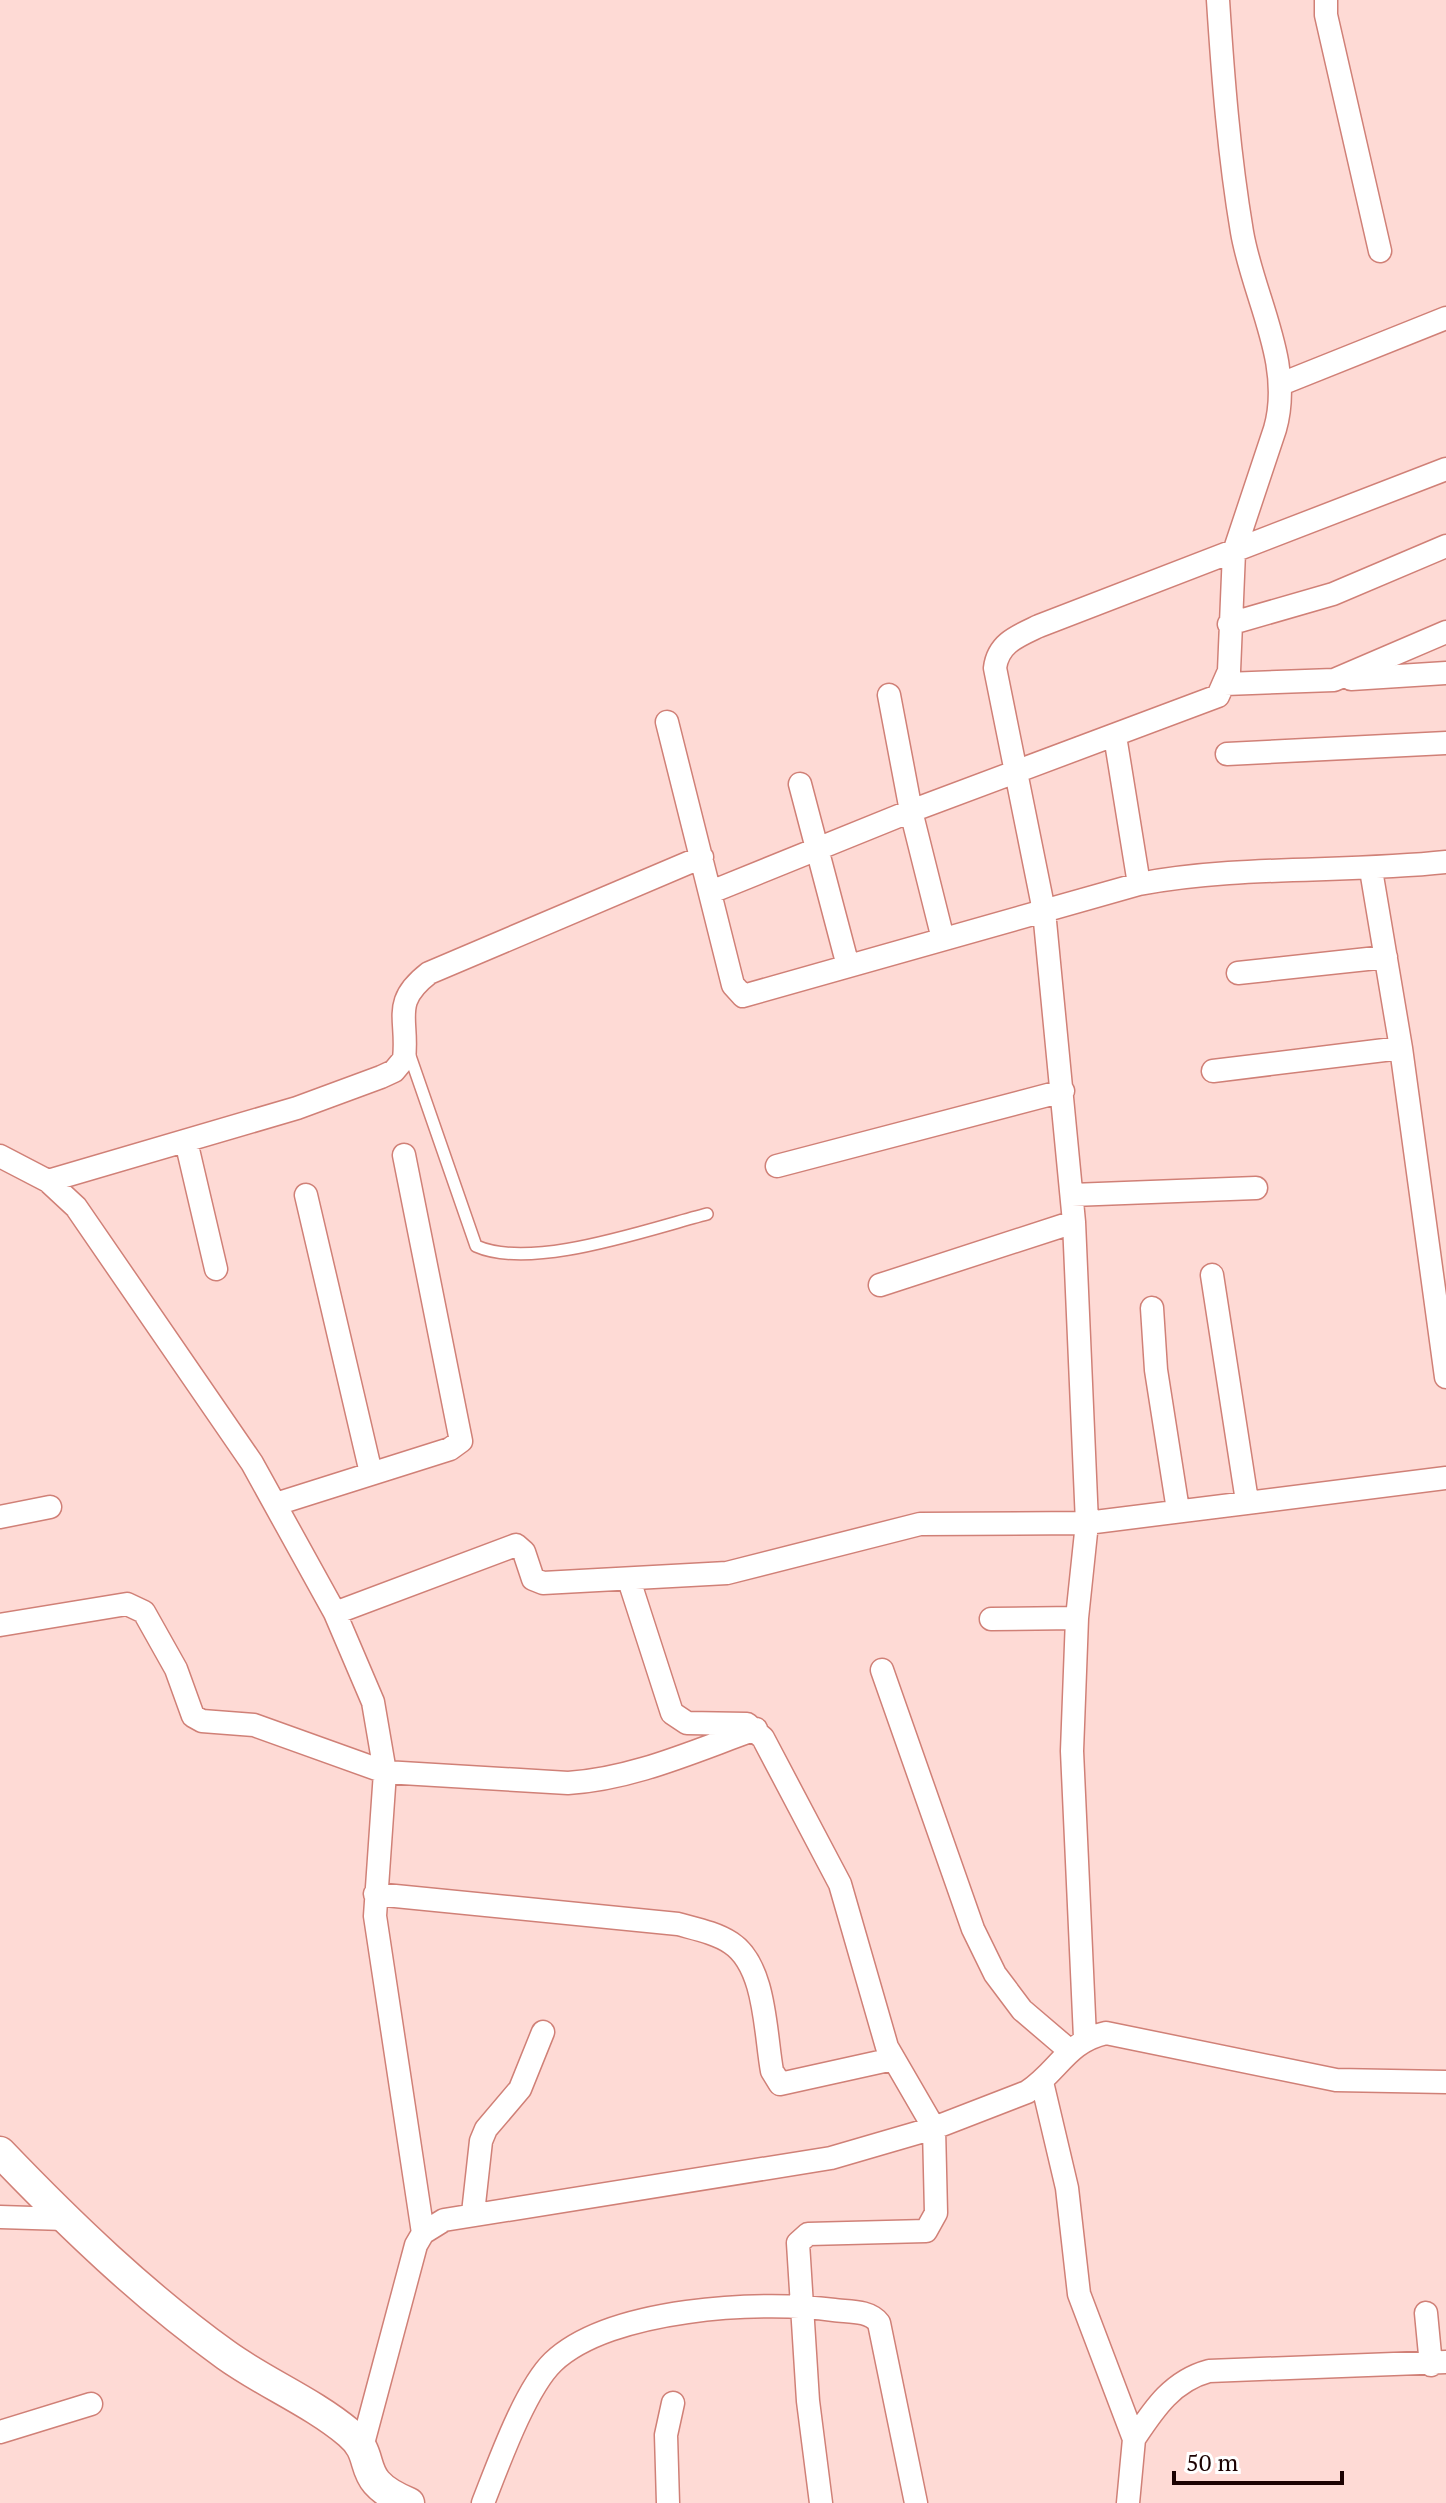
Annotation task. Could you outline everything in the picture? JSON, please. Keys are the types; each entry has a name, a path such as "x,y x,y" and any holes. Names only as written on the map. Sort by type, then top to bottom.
{"street":[{"path":"711,892 911,811 1208,702 1218,696 1225,684 1229,671 1234,552 1281,409 1281,384 1236,199 1218,0"},
{"path":"1326,0 1326,15 1380,251"},
{"path":"1281,384 1446,318"},
{"path":"1077,2044 1072,1751 1077,1618 1087,1523 1074,1222 1044,911 995,668 1001,648 1039,626 1446,469"},
{"path":"1229,624 1333,594 1446,546"},
{"path":"1334,680 1446,632"},
{"path":"1225,684 1446,673"},
{"path":"889,695 911,811 943,939"},
{"path":"667,722 736,993 754,996 848,966 1139,884 1210,874 1371,870 1446,862"},
{"path":"1115,736 1139,884"},
{"path":"1227,754 1446,743"},
{"path":"800,784 848,966"},
{"path":"48,1181 297,1108 394,1071 404,1059 406,1045 402,1009 406,995 429,973 702,857"},
{"path":"1371,870 1401,1048 1446,1377"},
{"path":"1238,973 1386,957"},
{"path":"1213,1071 1401,1048"},
{"path":"777,1166 1063,1091"},
{"path":"186,1141 216,1269"},
{"path":"276,1504 450,1449 461,1441 462,1433 404,1155"},
{"path":"0,1156 48,1181 76,1207 233,1434 276,1504 335,1613 373,1702 385,1772 375,1894 394,2051 423,2233"},
{"path":"1072,1195 1256,1188"},
{"path":"306,1195 371,1473"},
{"path":"880,1285 1074,1222"},
{"path":"1212,1275 1247,1501"},
{"path":"1152,1308 1156,1370 1178,1510"},
{"path":"335,1613 516,1545 524,1552 531,1575 538,1583 727,1573 920,1524 1087,1523 1446,1478"},
{"path":"0,1517 50,1507"},
{"path":"629,1580 672,1713 687,1723 738,1722 756,1729 840,1884 893,2059 934,2128 936,2213 933,2224 926,2231 914,2234 802,2237 798,2243 808,2401 821,2503"},
{"path":"0,1625 127,1604 144,1612 176,1669 193,1716 202,1721 254,1725 385,1772 568,1783 595,1781 632,1773 756,1729"},
{"path":"991,1619 1077,1618"},
{"path":"882,1670 973,1929 995,1974 1022,2010 1077,2044"},
{"path":"375,1894 678,1924 710,1933 733,1944 753,1972 772,2071 780,2084 893,2059"},
{"path":"473,2213 481,2141 486,2129 520,2089 543,2032"},
{"path":"361,2451 416,2245 423,2233 444,2220 831,2158 934,2128 1027,2092 1042,2082 1077,2044 1106,2033 1336,2080 1446,2082"},
{"path":"1042,2082 1067,2188 1079,2294 1134,2439 1128,2503"},
{"path":"0,2152 65,2219 185,2326 256,2377 353,2436 361,2451 372,2494 409,2503"},
{"path":"0,2217 65,2219"},
{"path":"483,2503 542,2376 569,2351 622,2326 662,2317 739,2306 803,2305 867,2314 879,2323 916,2503"},
{"path":"1134,2439 1153,2410 1180,2382 1209,2371 1438,2364 1426,2313"},
{"path":"668,2503 666,2435 673,2403"},
{"path":"0,2432 91,2404"}],"lane":[{"path":"406,1045 476,1246 498,1251 560,1251 707,1214"}]}
